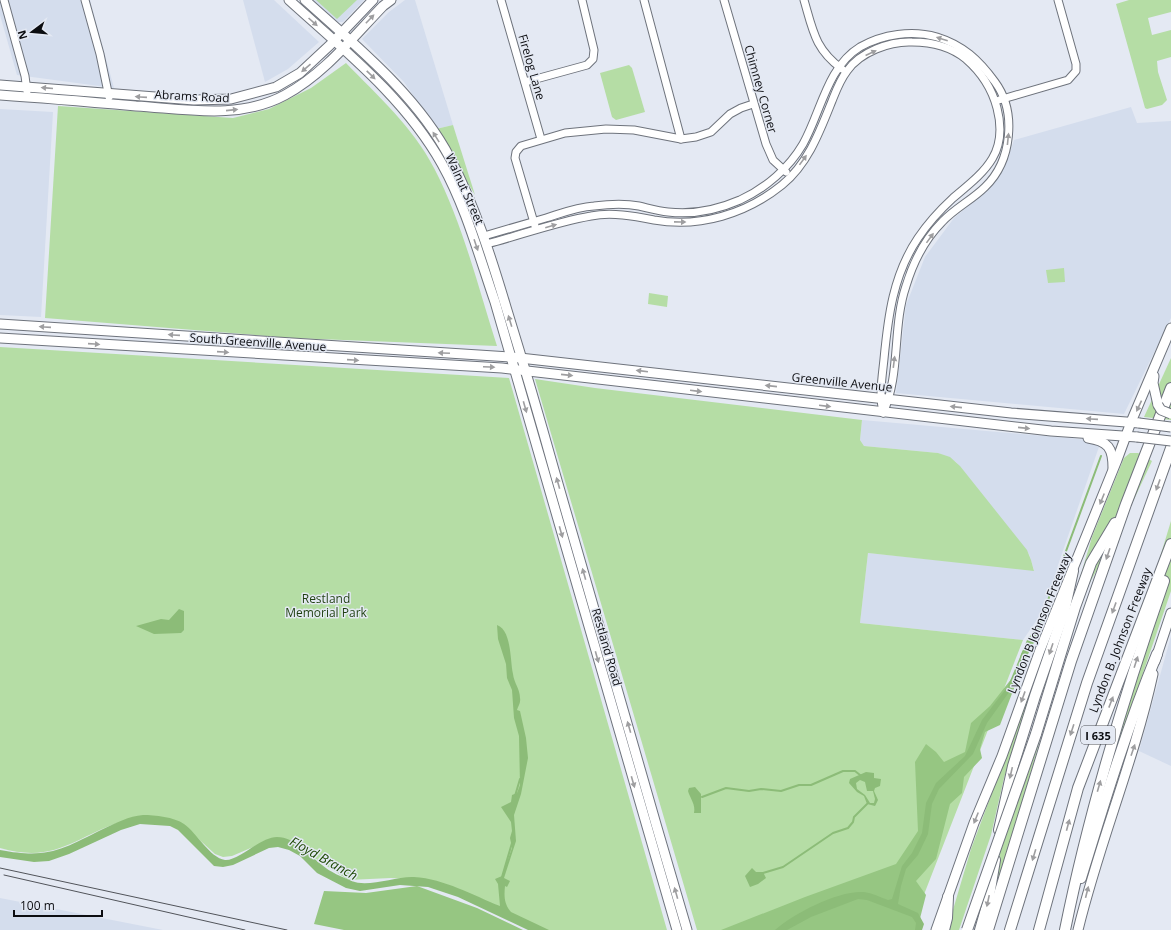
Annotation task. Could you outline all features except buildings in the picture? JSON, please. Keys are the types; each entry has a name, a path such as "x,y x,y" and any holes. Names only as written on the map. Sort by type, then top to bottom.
{"highway":[{"path":"988,930 1071,661 1126,504 1171,388"},
{"path":"1010,930 1087,683 1171,448"},
{"path":"966,930 1036,734 1075,607 1091,563 1126,504"},
{"name":"Lyndon B. Johnson Freeway","path":"1039,930 1078,788 1171,544"},
{"path":"1065,930 1078,865 1116,724 1171,560"},
{"path":"980,930 988,902 1002,811 1013,766 1034,696 1064,612 1073,571"},
{"path":"1065,930 1114,769 1136,704 1157,654"},
{"path":"944,930 944,917 948,897"}],"main road":[{"name":"Walnut Street","path":"289,0 388,92 414,123 442,163 464,212 495,302 514,370"},
{"name":"Walnut Street","path":"305,0 399,88 422,116 450,157 472,206 485,240 525,371"},
{"name":"Abrams Road","path":"193,105 231,99 276,87 300,73 334,41 373,0"},
{"name":"Abrams Road","path":"0,95 109,99 193,105 234,111 273,102 306,82 383,6 391,0"},
{"name":"Abrams Road","path":"0,85 26,86 109,99"},
{"path":"414,123 422,116"},
{"name":"South Greenville Avenue","path":"0,324 511,357"},
{"path":"27,339 28,325"},
{"name":"Lyndon B Johnson Freeway","path":"948,897 1043,643 1126,436 1135,423 1171,328"},
{"name":"South Greenville Avenue","path":"0,338 514,370"},
{"path":"415,364 416,351"},
{"path":"464,354 464,366"},
{"name":"Greenville Avenue","path":"511,357 987,410 1171,427"},
{"path":"1157,363 1153,383 1158,405 1161,410 1171,414"},
{"name":"Greenville Avenue","path":"514,370 883,413 1171,441"},
{"name":"Restland Road","path":"514,370 677,930"},
{"name":"Restland Road","path":"525,371 687,930"},
{"path":"721,394 723,381"},
{"path":"985,424 987,410"},
{"path":"1073,432 1084,437 1099,440 1109,447 1113,459 1112,472"},
{"path":"1078,930 1092,876 1139,732 1157,654 1171,613"},
{"path":"936,930 944,917"}],"street":[{"path":"4,0 25,76 26,86 24,96"},
{"path":"85,0 109,99"},
{"name":"Firelog Lane","path":"501,0 541,140"},
{"path":"525,82 587,65 593,59 594,50 582,0"},
{"path":"644,0 681,139"},
{"name":"Chimney Corner","path":"724,0 753,104 770,153 774,160 791,176"},
{"path":"804,0 814,36 822,52 846,72"},
{"path":"995,102 1068,80 1076,70 1076,64 1058,0"},
{"path":"485,240 533,222 576,209 603,205 637,206 672,212 711,211 754,193 784,170 804,142 839,67 858,48 880,38 901,34 933,36 949,41 973,56 982,64 999,87 1004,99 1009,135 1007,149 993,178 984,189 940,223 921,250 905,287 899,316 889,399 883,413"},
{"path":"485,240 536,231 591,216 629,216 670,222 710,220 741,210 782,184 791,176 814,143 846,72 864,56 892,44 907,42 936,44 951,49 971,63 982,74 998,112 999,130 997,147 991,161 980,177 940,210 917,239 896,283 890,307 880,398 883,413"},
{"path":"536,231 515,156 521,146 565,133 606,129 634,130 681,139 696,137 711,132 730,114 753,104"},
{"path":"896,283 905,287"}],"shaded area":[{"path":"0,0 90,0 114,88 17,75 0,15"},
{"path":"243,0 274,0 319,42 288,69 265,82"},
{"path":"310,0 364,0 343,22 337,22"},
{"path":"405,0 415,0 453,125 436,129 404,82 362,39 389,12"},
{"path":"1131,107 1137,123 1171,121 1171,318 1124,414 896,393 906,305 925,257 954,218 985,192 1008,158 1014,140"},
{"path":"0,109 53,112 41,317 0,315"},
{"path":"862,420 1101,441 1058,565 1053,588 1045,608 1023,640 860,623 868,553 1034,570 1029,554 956,462 938,453 864,446 860,440"},
{"path":"179,609 184,611 184,630 181,633 154,634 136,626 161,619 169,620"},
{"path":"1038,622 1044,623 1024,662 1000,725 985,732 980,749 982,758 964,777 962,793 950,804 936,859 916,881 926,895 917,930 721,930 805,897 896,864 918,831 915,762 926,744 936,752 944,762 965,752 971,723 990,706 1016,673 1021,654"},
{"path":"497,625 502,628 505,633 510,647 512,669 520,695 517,710 520,711 526,738 528,758 521,794 514,815 516,841 504,878 510,881 507,887 505,886 505,900 511,912 549,930 528,930 458,897 428,887 400,885 360,891 346,888 317,873 300,856 289,850 278,847 269,848 233,865 223,867 214,866 178,830 170,826 140,824 121,830 69,854 49,861 34,862 0,857 0,850 16,853 43,853 54,851 128,818 153,815 170,818 184,824 214,855 225,860 237,857 270,838 284,838 296,843 329,870 352,881 359,883 374,883 407,877 425,878 458,888 500,906 498,884 495,879 502,876 512,848 510,838 512,831 511,822 501,807 511,802 512,795 517,793 520,785 519,736 514,718 512,690 507,678 506,664 498,639"},
{"path":"1036,628 1039,629 1012,688 987,723 973,754 939,789 932,804 928,834 918,855 906,869 898,904 918,913 924,924 922,930 915,930 916,923 912,917 867,900 858,899 811,917 787,930 775,930 783,923 805,910 842,895 854,892 864,892 888,900 892,899 902,866 912,853 922,833 926,803 936,783 965,756 982,720 1008,686 1027,640"},
{"path":"1171,636 1171,766 1139,751"},
{"path":"866,772 874,773 874,778 881,779 880,786 875,788 874,791 878,800 875,806 867,804 864,796 857,792 849,783 850,779","holes":["860,780 865,782 867,791 873,791 875,799 874,803 870,803 865,795 857,789 856,783"]},
{"path":"695,787 701,794 701,813 694,813 694,804 688,791 689,788"},
{"path":"752,868 756,872 763,872 766,878 758,884 750,887 745,876"},
{"path":"417,886 477,908 523,930 344,930 314,924 324,891 366,893"},
{"path":"0,898 163,930 0,930"}],"green space":[{"path":"316,0 357,0 337,19"},
{"path":"1129,0 1171,0 1171,12 1148,18 1152,35 1171,30 1171,57 1157,61 1158,72 1167,100 1162,105 1147,109 1145,108 1116,4"},
{"path":"346,63 394,112 426,153 444,189 462,233 497,346 292,338 45,318 58,106 233,118 269,109 311,88"},
{"path":"629,65 632,68 645,112 616,120 612,117 600,73"},
{"path":"453,125 475,195 436,129"},
{"path":"1064,268 1065,282 1048,283 1046,270"},
{"path":"649,293 668,296 667,307 648,304"},
{"name":"Restland Memorial Park","path":"0,347 509,378 667,930 546,930 425,880 391,878 348,880 290,842 274,838 232,856 223,857 215,854 181,823 151,820 128,820 106,827 51,851 36,853 19,852 0,848"},
{"path":"1171,358 1171,420 1144,417"},
{"path":"535,379 595,388 862,420 860,440 864,446 938,453 950,457 960,466 1027,550 1034,571 868,553 860,623 1023,640 918,910 768,930 697,930"},
{"path":"1130,453 1138,453 1152,461 1130,508 1087,588 1058,655 1055,652 1074,598 1092,537 1124,458"},
{"path":"1171,521 1171,591 1102,793 1128,662"},
{"path":"1041,662 1004,778 991,835 959,930 947,930 971,849"},
{"path":"1041,737 1007,854 994,889 1000,852"}],"waterway":[{"path":"1037,630 1101,456"},
{"path":"702,797 726,788 749,791 761,789 781,791 799,785 811,785 843,771 855,771 860,775"},
{"path":"515,796 520,779"},
{"path":"763,873 783,867 833,833 848,828 853,822 854,817 867,804"},
{"path":"502,877 512,843"}],"tram line":[{"path":"0,868 287,930"},
{"path":"4,875 245,930"}],"water label":[{"name":"Floyd Branch","path":"324,858"}]}
